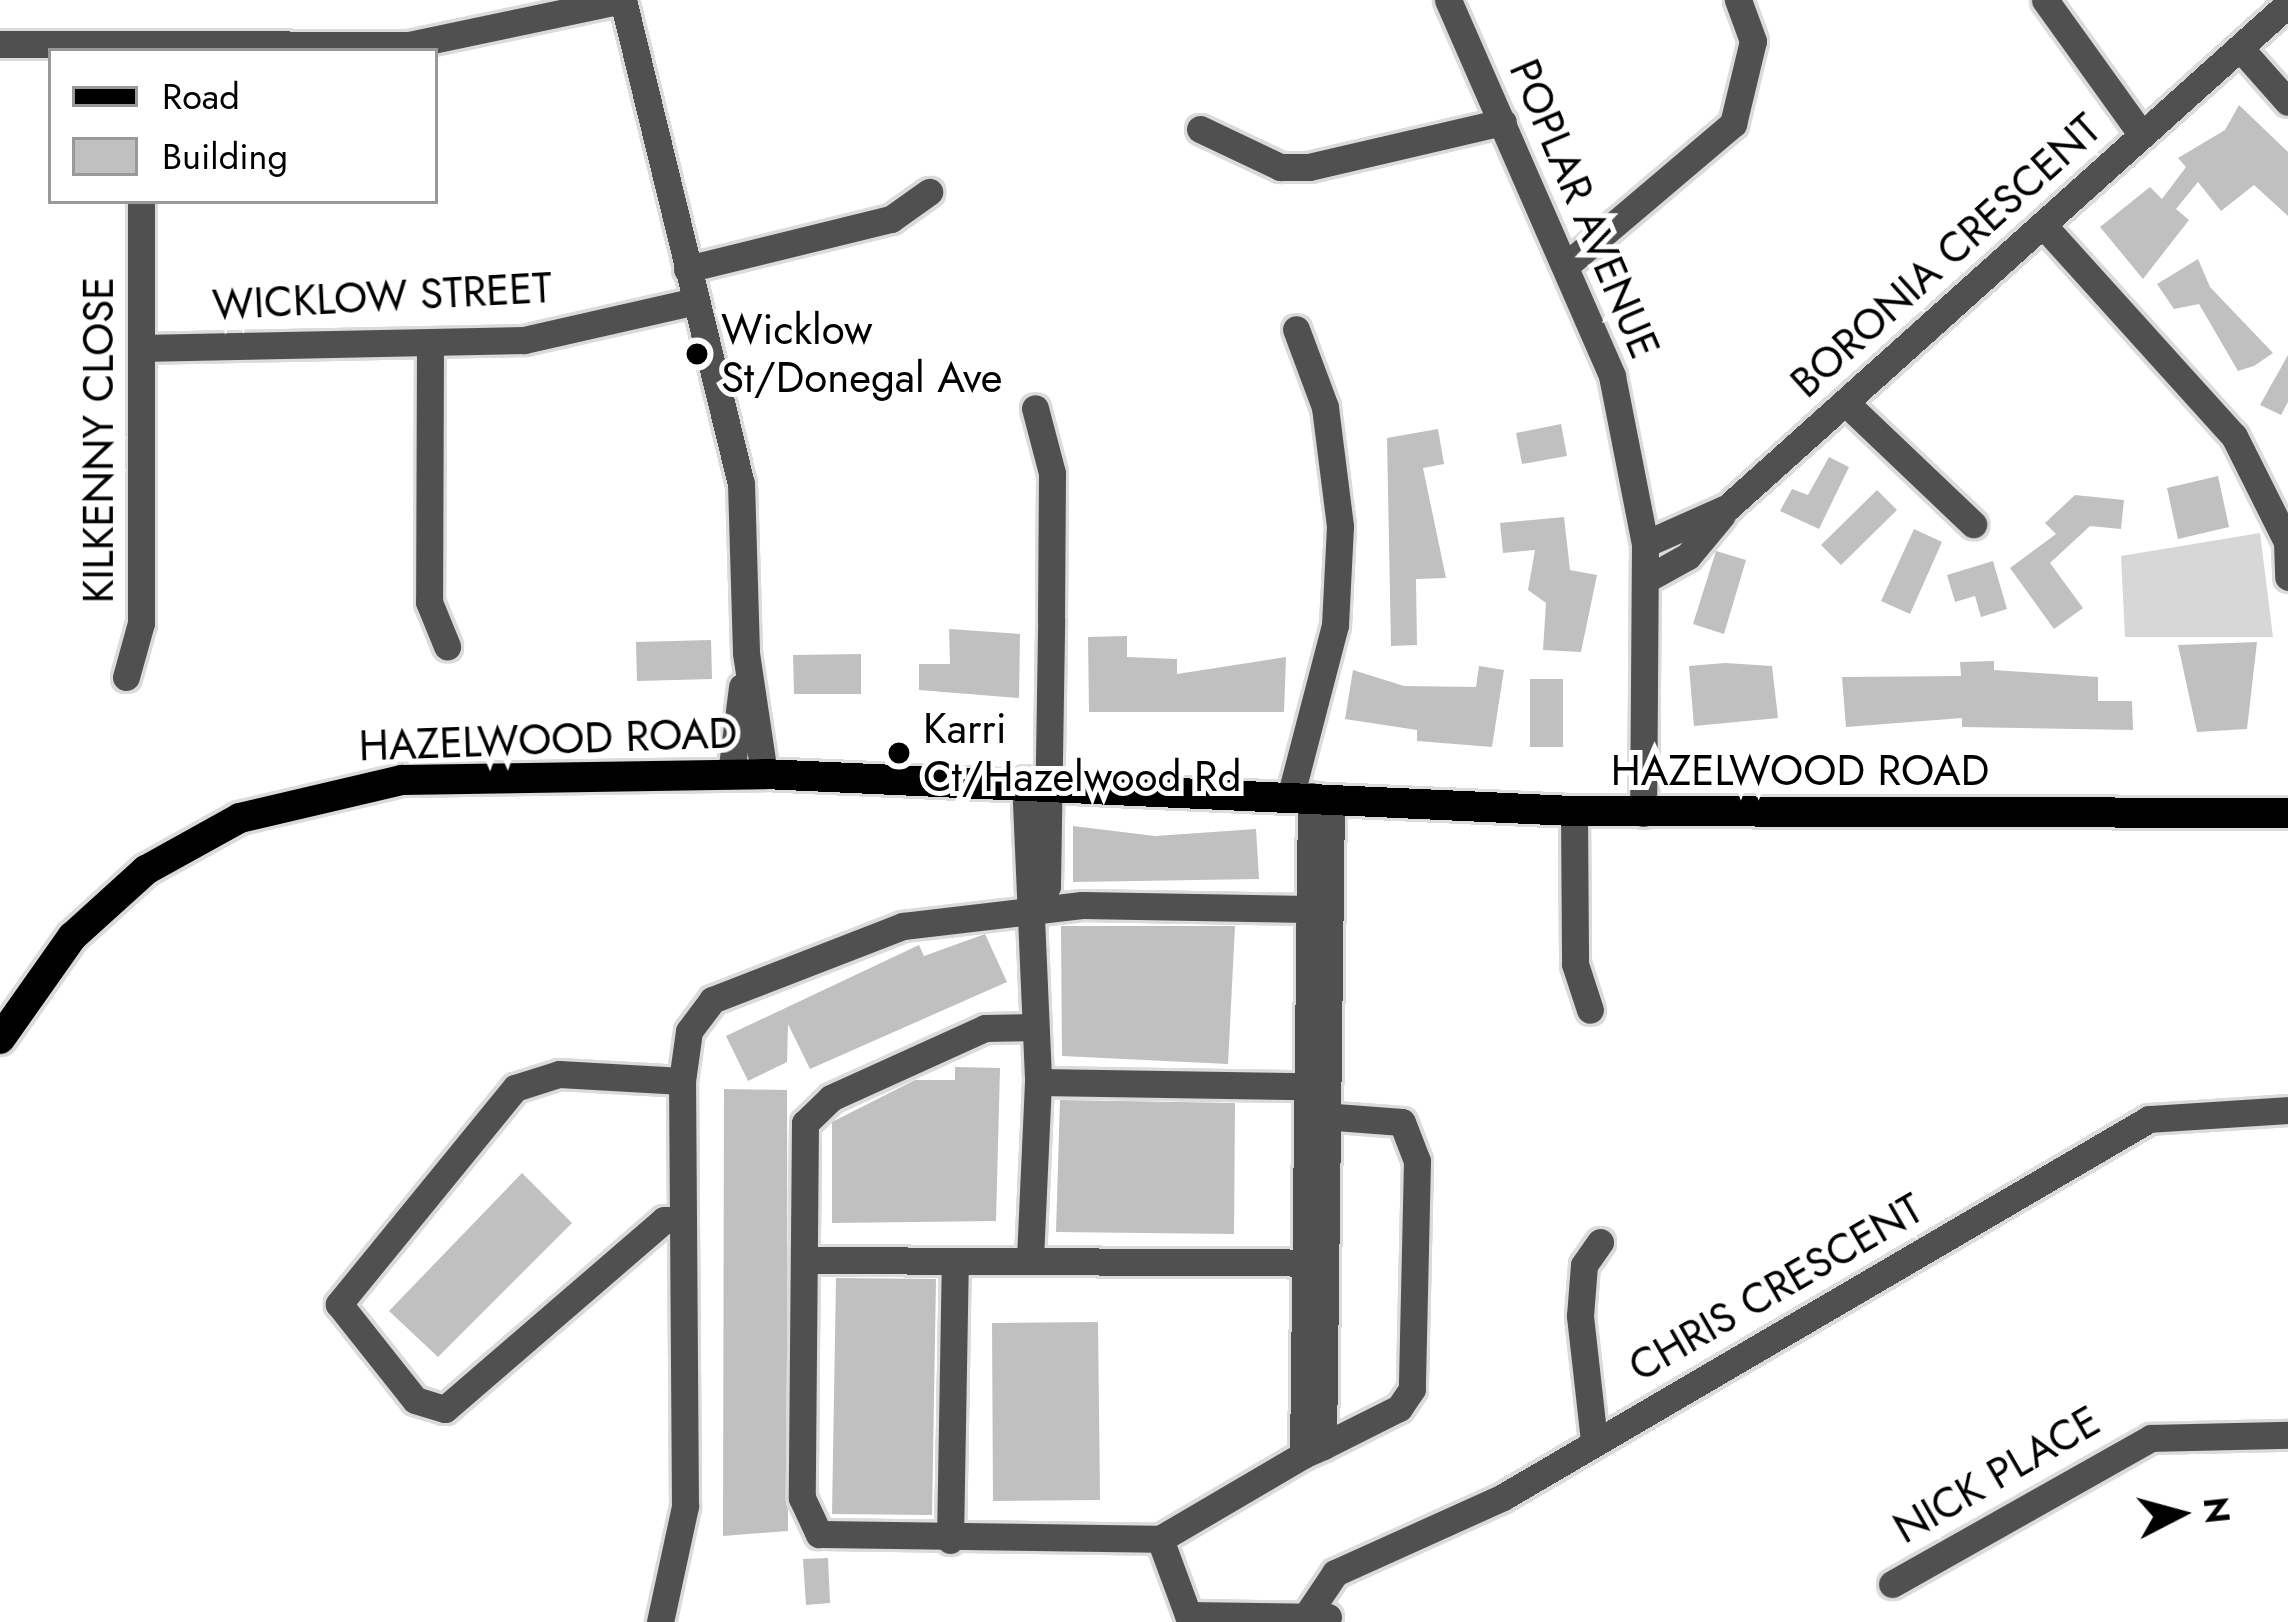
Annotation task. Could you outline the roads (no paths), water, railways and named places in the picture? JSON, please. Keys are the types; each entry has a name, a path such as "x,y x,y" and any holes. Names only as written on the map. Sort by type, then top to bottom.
{"main road":[{"name":"HAZELWOOD ROAD","path":"0,1039 108,901 240,818 402,780 764,774 1037,780 1642,813 2288,813"}],"street":[{"path":"207,48 409,45 623,0 741,482 746,653 764,774"},
{"name":"POPLAR AVENUE","path":"1448,0 1570,262 1612,376 1645,544 1642,813"},
{"path":"1570,262 1732,124 1754,41 1738,0"},
{"path":"2045,0 2142,134"},
{"name":"BORONIA CRESCENT","path":"1645,544 1728,507 1847,405 2288,4"},
{"path":"0,44 112,48"},
{"path":"2240,48 2288,102"},
{"path":"1200,129 1250,156 1309,167 1503,122"},
{"path":"687,269 891,219 929,192"},
{"name":"KILKENNY CLOSE","path":"126,677 141,623 141,204"},
{"path":"2044,226 2234,436 2288,542 2288,577"},
{"name":"WICKLOW STREET","path":"142,348 430,344 550,336 695,301"},
{"path":"1296,329 1324,407 1340,526 1335,625 1311,796 1308,909 1314,1106 1302,1263 1313,1450"},
{"path":"430,344 429,602 447,646"},
{"path":"1847,405 1973,524"},
{"path":"1030,1260 1038,1082 1033,907 1052,473 1035,407"},
{"path":"1645,580 1688,556 1728,507"},
{"path":"731,774 746,653"},
{"path":"1311,796 1313,1450"},
{"path":"1574,811 1575,964 1590,1010"},
{"path":"660,1622 685,1506 682,1082 689,1031 712,1000 746,982 903,926 1033,907 1308,909"},
{"path":"1035,1027 985,1028 812,1111 803,1521 842,1537 1160,1539 1313,1450 1400,1408 1412,1389 1417,1161 1402,1122 1314,1106 1038,1082"},
{"path":"682,1082 559,1074 515,1088 339,1304 415,1400 445,1409 629,1247 664,1220 683,1220"},
{"name":"CHRIS CRESCENT","path":"1317,1613 1398,1538 1503,1497 2149,1119 2288,1110"},
{"path":"1594,1442 1580,1316 1584,1265 1600,1242"},
{"path":"810,1260 1302,1263"},
{"path":"950,1540 955,1264"},
{"name":"NICK PLACE","path":"1892,1584 2151,1438 2288,1435"},
{"path":"1160,1539 1188,1618 1317,1613"}],"place":[{"name":"Wicklow St/Donegal Ave","path":"697,354"},
{"name":"Karri Ct/Hazelwood Rd","path":"899,753"}]}
